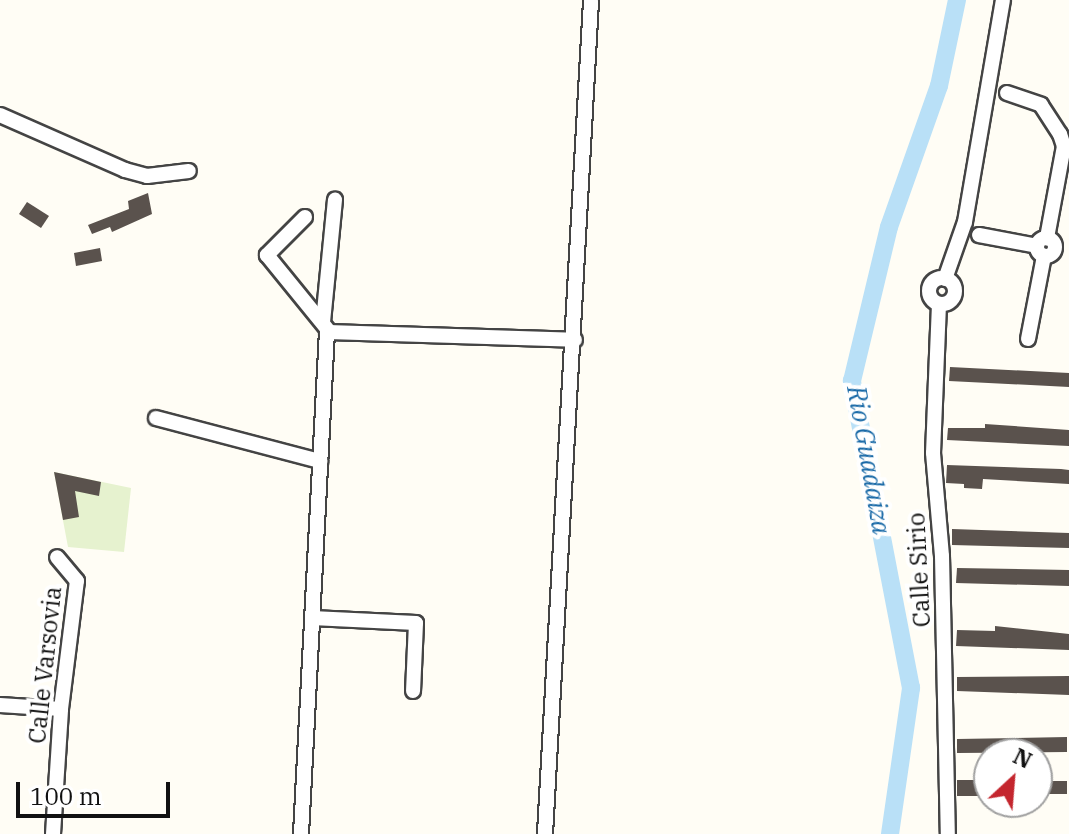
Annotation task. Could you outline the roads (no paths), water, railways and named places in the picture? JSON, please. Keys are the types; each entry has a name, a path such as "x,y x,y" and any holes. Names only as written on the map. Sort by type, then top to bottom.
{"street":[{"path":"545,834 575,340 591,0"},
{"path":"979,235 971,244 958,243 965,222 1003,0"},
{"path":"990,80 1007,93 1041,105 1064,146 1042,247 1028,339"},
{"path":"986,99 999,101 1007,93"},
{"path":"0,115 125,170 147,176 189,171"},
{"path":"301,834 325,326 335,200"},
{"path":"305,217 267,255 325,326 575,340"},
{"path":"965,222 979,235 1042,247"},
{"name":"Calle Sirio","path":"948,834 942,556 933,453 939,304 929,288 945,279 958,243"},
{"path":"156,418 320,461"},
{"name":"Calle Varsovia","path":"53,834 61,709 77,581 57,557"},
{"path":"312,618 416,623 413,691"},
{"path":"0,705 61,709"}],"waterway":[{"name":"Rio Guadaiza","path":"890,834 911,688 852,381 889,227 939,86 957,0"}]}
